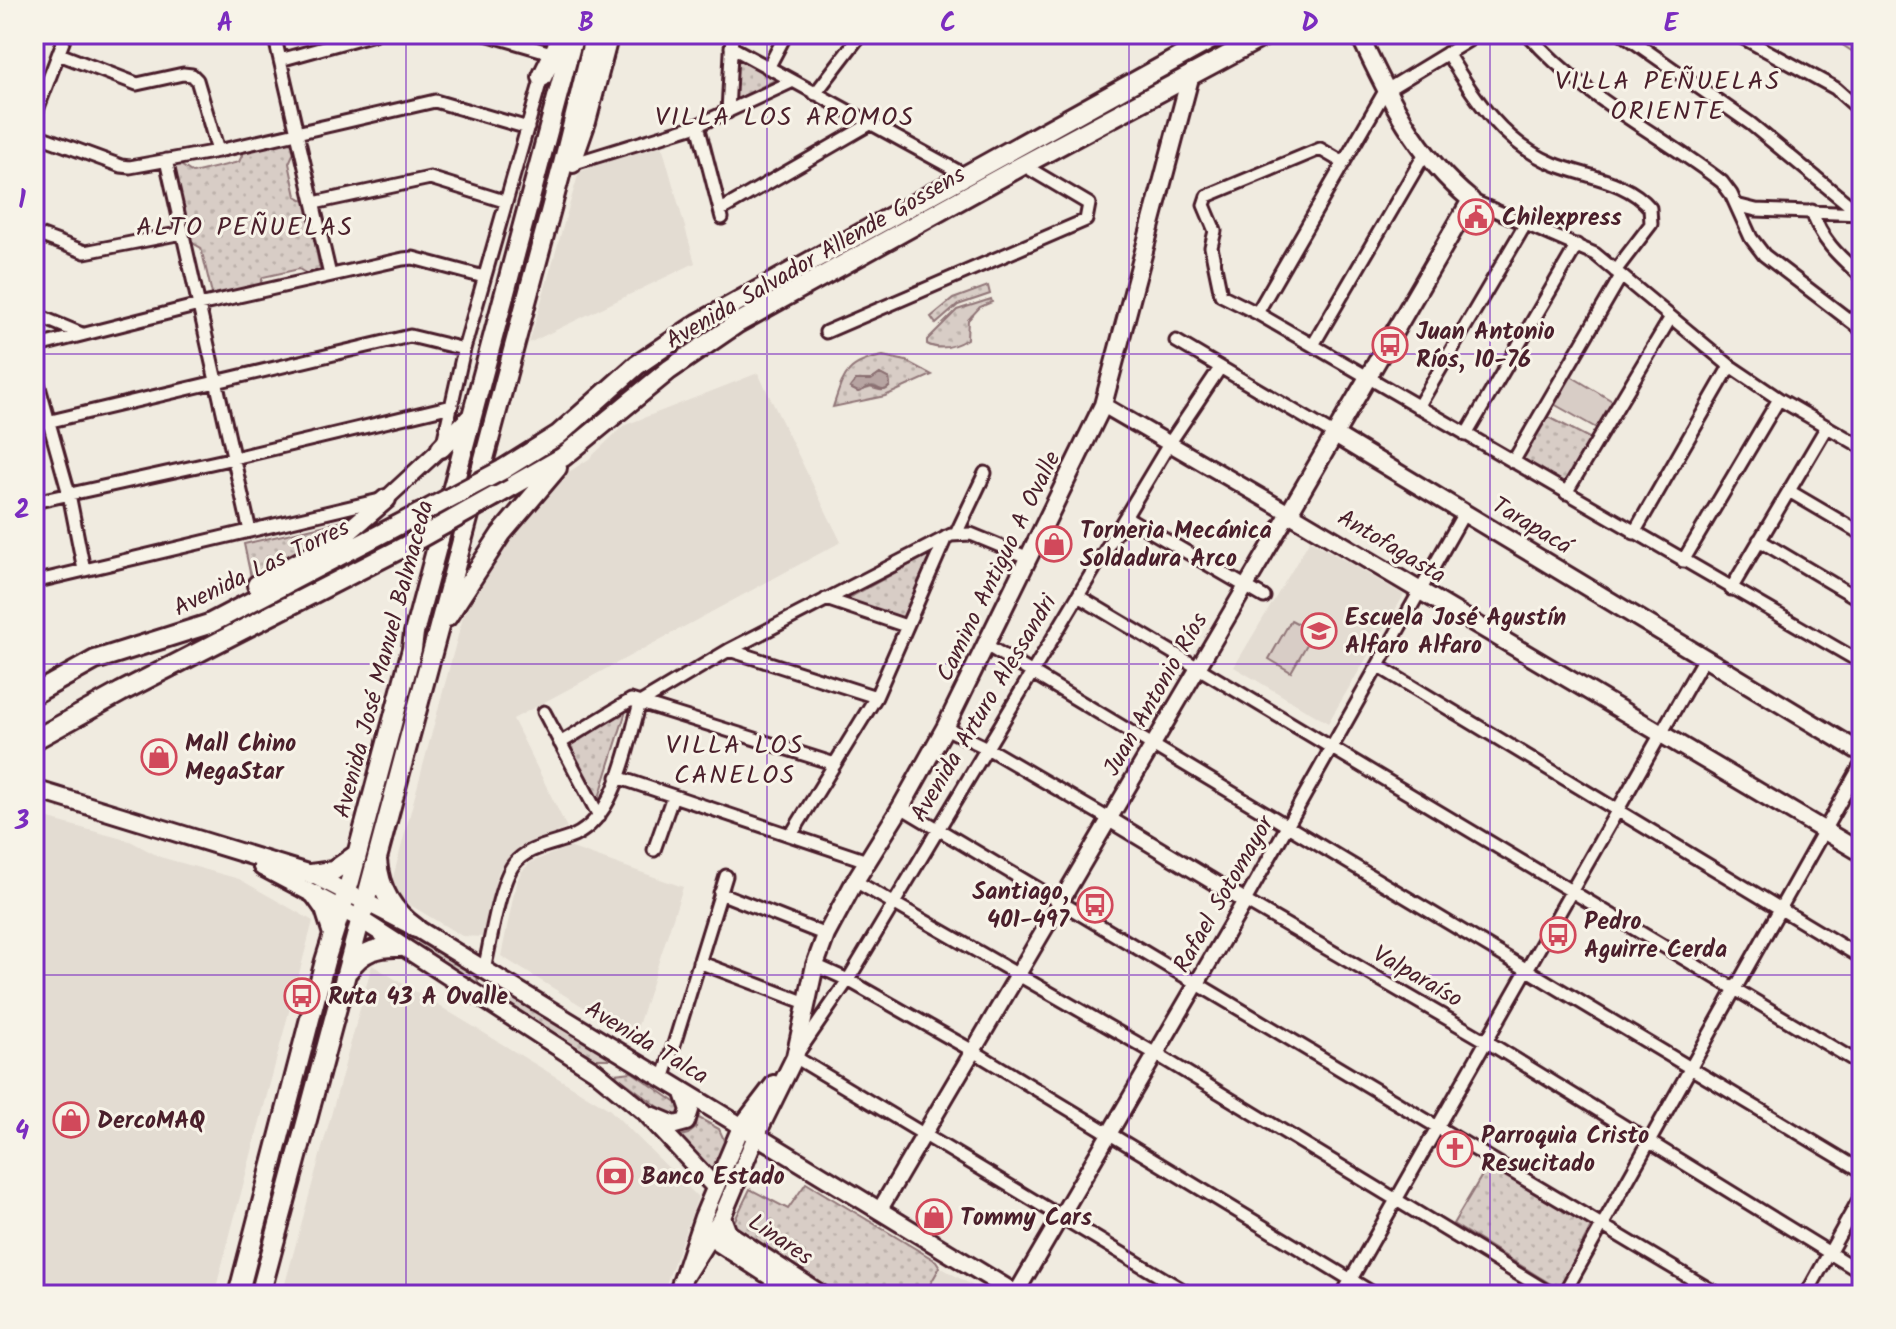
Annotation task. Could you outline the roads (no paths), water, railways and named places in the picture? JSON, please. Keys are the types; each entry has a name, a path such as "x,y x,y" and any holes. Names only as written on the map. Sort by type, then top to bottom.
{"main road":[{"path":"542,77 563,34"},
{"name":"Avenida José Manuel Balmaceda","path":"238,1295 574,34"},
{"name":"Avenida José Manuel Balmaceda","path":"260,1295 551,206 568,165 595,34"},
{"name":"Avenida Salvador Allende Gossens","path":"419,514 502,470 558,435 620,379 682,334 1221,34"},
{"name":"Avenida Salvador Allende Gossens","path":"404,547 547,467 632,398 712,339 1023,165 1268,34"},
{"path":"1359,34 1385,91 1424,155 1446,180 1471,200"},
{"name":"Camino Antiguo A Ovalle","path":"791,1064 815,965 826,935 945,728 1103,405 1191,74"},
{"path":"555,108 552,150 555,158 568,165"},
{"name":"Juan Antonio Ríos","path":"1289,513 1471,200"},
{"path":"441,448 472,416"},
{"name":"Tarapacá","path":"1335,435 1862,753"},
{"path":"437,633 501,534 583,440"},
{"path":"166,639 208,612 336,542 386,499"},
{"name":"Antofagasta","path":"1289,513 1862,853"},
{"name":"Avenida Las Torres","path":"34,694 95,660 209,624 419,514"},
{"name":"Avenida Las Torres","path":"34,740 404,547"},
{"name":"Avenida Talca","path":"34,789 311,874 344,899 360,919 400,947 595,1071 645,1112 715,1187"},
{"name":"Avenida Talca","path":"240,853 315,895 364,900 416,928 1016,1295"},
{"path":"377,853 378,873 385,893 401,916 416,928"},
{"path":"311,874 333,871 357,854"},
{"path":"315,895 325,909 333,934"},
{"path":"344,979 354,963 367,952 383,947 400,947"},
{"path":"484,970 489,1003"},
{"name":"Avenida Arturo Alessandri","path":"679,1289 703,1217 741,1127 791,1064"},
{"name":"Avenida Arturo Alessandri","path":"679,1289 722,1217 791,1064"},
{"path":"645,1112 671,1124 682,1124 690,1114 684,1093"},
{"name":"Linares","path":"703,1217 711,1238 799,1295"},
{"name":"Linares","path":"722,1217 728,1233 822,1295"}],"street":[{"path":"34,118 66,34"},
{"path":"274,34 330,275"},
{"path":"280,60 374,34"},
{"path":"486,34 548,52"},
{"path":"34,582 386,499 441,448 464,349 552,34"},
{"path":"568,165 588,122 611,34"},
{"path":"768,68 786,34"},
{"path":"815,94 861,34"},
{"path":"1528,34 1572,77 1722,182 1736,205 1745,229 1764,255 1862,330"},
{"path":"1623,34 1751,124 1861,214"},
{"path":"1736,34 1835,88 1862,112"},
{"path":"732,40 791,82 965,175"},
{"path":"728,112 732,40"},
{"path":"1257,313 1385,91 1469,40"},
{"path":"1447,53 1485,110 1512,138 1553,164 1619,185 1650,208 1651,224 1618,274 1513,462"},
{"path":"59,54 137,84 183,74 192,75 197,80 218,151"},
{"path":"568,165 698,125 791,82"},
{"path":"34,134 121,166 218,151 435,101 528,128"},
{"path":"698,125 722,214 870,124"},
{"path":"1344,163 1320,149 1210,193 1205,199 1205,208 1215,231 1211,247 1221,295 1313,345 1731,589 1860,658"},
{"path":"1313,345 1424,155"},
{"path":"166,160 250,531"},
{"path":"826,332 1082,224 1088,215 1089,204 1023,165"},
{"path":"314,203 430,178 504,201"},
{"path":"1471,200 1595,254 1730,366 1826,428 1862,447"},
{"path":"1736,205 1756,210 1861,214"},
{"path":"1812,211 1819,230 1831,248 1862,277"},
{"path":"1418,407 1525,225"},
{"path":"34,233 85,252 182,233"},
{"path":"1466,435 1577,245"},
{"path":"34,347 199,305 413,258 484,277"},
{"path":"34,314 83,334"},
{"path":"1566,493 1671,317"},
{"path":"34,425 410,336 464,349"},
{"name":"Tarapacá","path":"1176,341 1335,435"},
{"path":"1634,533 1730,366"},
{"name":"Avenida Arturo Alessandri","path":"791,1064 848,980 1169,444 1220,368"},
{"path":"34,369 69,494 84,570"},
{"path":"1683,561 1779,399"},
{"name":"Antofagasta","path":"1103,405 1289,513"},
{"path":"34,502 452,406"},
{"path":"1731,589 1826,428"},
{"path":"791,835 876,697 906,626 985,473"},
{"path":"1789,491 1862,534"},
{"name":"Juan Antonio Ríos","path":"879,1211 1289,513"},
{"name":"Rafael Sotomayor","path":"1016,1295 1245,901 1464,513"},
{"path":"1126,517 1264,597"},
{"path":"484,970 507,877 514,864 530,852 574,836 599,816 611,798 640,703 729,650 951,535 971,534 1029,558"},
{"path":"1759,540 1862,601"},
{"path":"1078,596 1862,1065"},
{"path":"826,599 906,626"},
{"path":"986,645 1862,1171"},
{"path":"729,650 876,697"},
{"path":"1342,1295 1704,658"},
{"path":"1378,666 1862,958"},
{"path":"560,743 631,700 835,764"},
{"path":"544,712 599,816"},
{"name":"Valparaíso","path":"945,728 987,748 1486,1041 1862,1273"},
{"path":"1563,1295 1862,763"},
{"path":"617,777 867,861"},
{"path":"654,850 673,796"},
{"path":"901,807 1719,1295"},
{"path":"663,1080 726,876"},
{"path":"855,881 1156,1054 1553,1295"},
{"path":"720,893 826,935"},
{"path":"699,962 806,1003"},
{"path":"815,965 848,980 973,1051 1376,1295"},
{"path":"791,1064 924,1134 1191,1295"},
{"path":"1806,1295 1862,1194"}],"water":[{"path":"880,374 889,379 890,386 885,390 872,387 858,392 850,388 856,380 871,380"}],"place":[{"name":"Chilexpress","path":"1476,217"},
{"name":"Juan Antonio Ríos, 10-76","path":"1390,345"},
{"name":"Torneria Mecánica Soldadura Arco","path":"1054,544"},
{"name":"Escuela José Agustín Alfaro Alfaro","path":"1319,631"},
{"name":"Mall Chino MegaStar","path":"159,757"},
{"name":"Santiago, 401-497","path":"1095,905"},
{"name":"Pedro Aguirre Cerda","path":"1558,935"},
{"name":"Ruta 43 A Ovalle","path":"302,996"},
{"name":"DercoMAQ","path":"71,1120"},
{"name":"Parroquia Cristo Resucitado","path":"1455,1149"},
{"name":"Banco Estado","path":"615,1176"},
{"name":"Tommy Cars","path":"934,1217"}],"district":[{"name":"VILLA PEÑUELAS ORIENTE","path":"1668,95"},
{"name":"VILLA LOS AROMOS","path":"785,116"},
{"name":"ALTO PEÑUELAS","path":"245,226"},
{"name":"VILLA LOS CANELOS","path":"735,759"}]}
